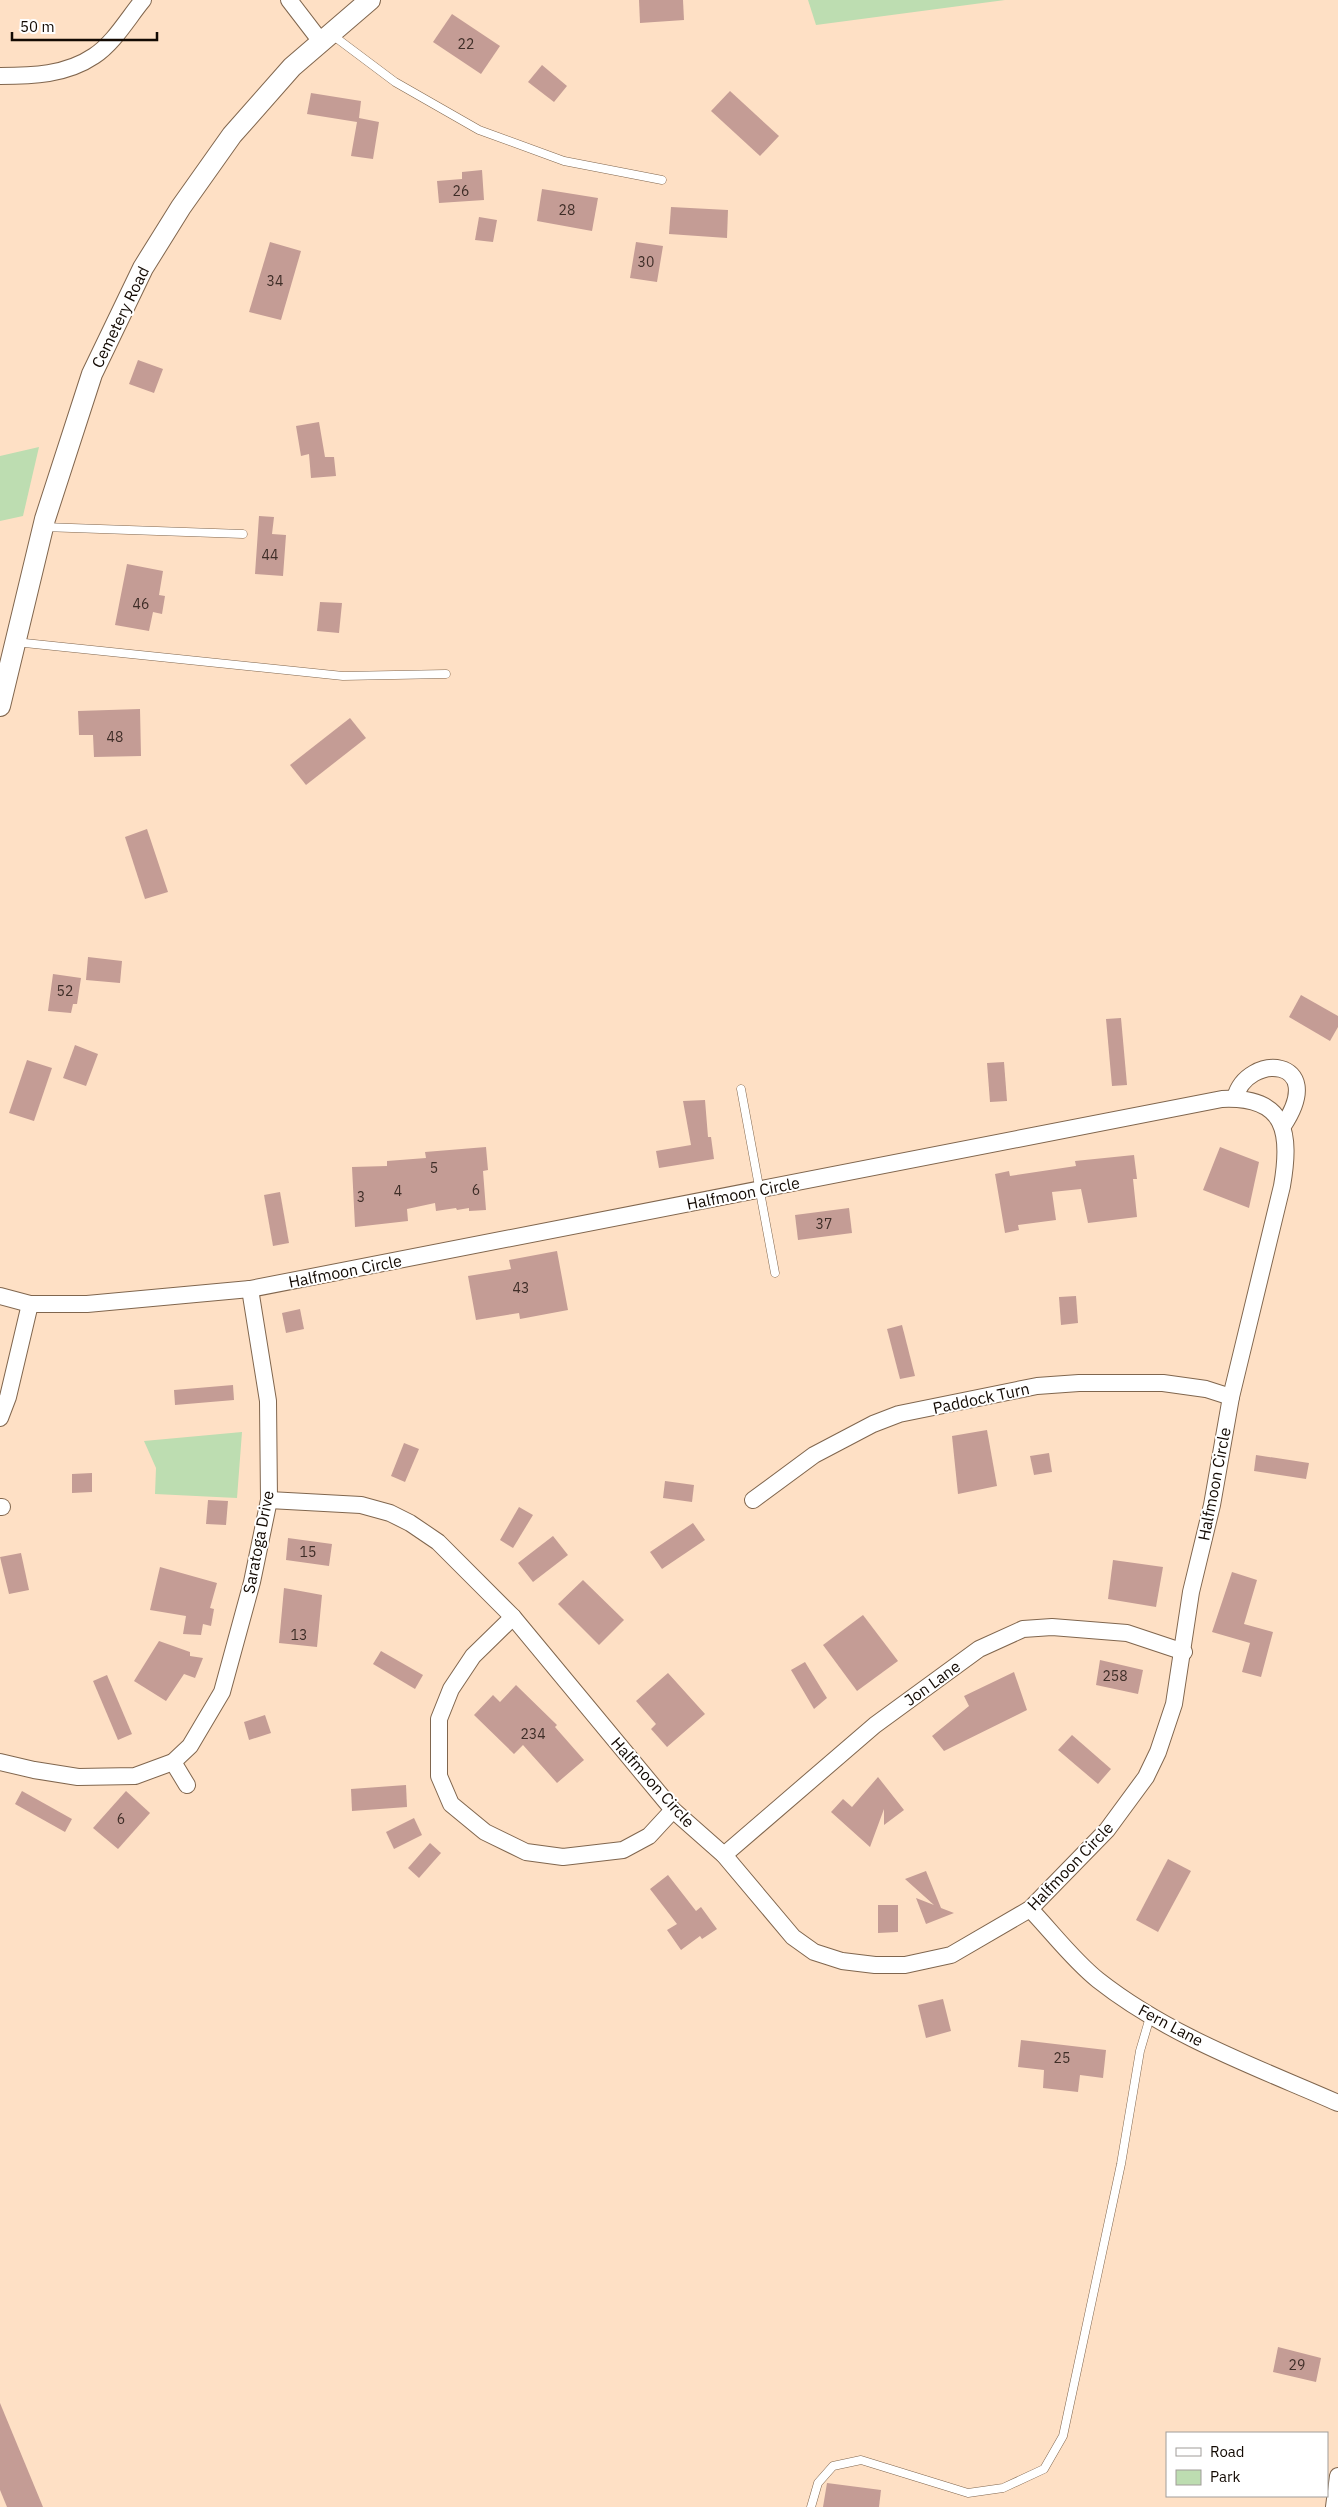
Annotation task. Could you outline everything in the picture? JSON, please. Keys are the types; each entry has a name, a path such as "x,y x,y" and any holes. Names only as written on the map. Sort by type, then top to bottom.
{"street":[{"path":"0,76 28,76 57,72 94,56 110,41 143,0"},
{"path":"289,0 326,38"},
{"name":"Cemetery Road","path":"0,706 43,527 92,374 143,268 181,207 232,134 292,67 370,0"},
{"path":"1235,1098 1242,1084 1253,1074 1275,1067 1291,1073 1297,1084 1296,1104 1283,1126"},
{"name":"Halfmoon Circle","path":"250,1289 1222,1099 1248,1099 1267,1108 1283,1126 1286,1160 1282,1186 1231,1397 1212,1505 1191,1592 1184,1652 1174,1704 1158,1752 1146,1777 1107,1830 1030,1909 951,1955 905,1965 875,1965 842,1961 814,1952 794,1936 724,1855 673,1810 512,1617 438,1542 410,1523 390,1513 361,1505 269,1500"},
{"path":"0,1296 30,1304 87,1304 250,1289"},
{"name":"Saratoga Drive","path":"0,1762 78,1777 135,1776 173,1762 190,1746 222,1692 252,1582 269,1500 268,1401 250,1289"},
{"path":"0,1418 8,1397 30,1304"},
{"name":"Paddock Turn","path":"753,1500 814,1455 873,1424 900,1414 1037,1386 1079,1383 1163,1383 1206,1390 1231,1397"},
{"path":"512,1617 473,1656 465,1667 451,1689 439,1720 439,1776 451,1804 484,1832 526,1852 563,1857 623,1850 649,1836 673,1810"},
{"name":"Jon Lane","path":"724,1855 875,1725 979,1649 1023,1629 1052,1626 1127,1633 1184,1652"},
{"path":"173,1762 188,1785"},
{"name":"Fern Lane","path":"1030,1909 1097,1979 1150,2016 1233,2057 1338,2103"},
{"path":"1334,2507 1338,2476"}],"lane":[{"path":"326,38 395,82 479,130 564,161 662,180"},
{"path":"43,527 243,534"},
{"path":"15,642 343,676 446,674"},
{"path":"741,1089 775,1273"},
{"path":"811,2507 818,2483 833,2466 861,2460 968,2493 1003,2488 1044,2469 1063,2436 1121,2164 1140,2051 1150,2016"}],"green space":[{"path":"808,0 1005,0 816,25"},
{"path":"39,447 23,516 0,521 0,456"},
{"path":"242,1432 237,1498 155,1494 156,1468 144,1441"}],"building":[{"path":"639,0 683,0 684,20 640,23"},
{"path":"452,14 500,46 481,74 433,42"},
{"path":"542,65 567,86 554,102 528,82"},
{"path":"730,91 779,136 760,156 711,111"},
{"path":"311,93 361,101 359,118 379,122 373,159 351,156 357,122 307,114"},
{"path":"482,170 484,200 439,203 437,181 462,179 462,172"},
{"path":"542,189 598,198 592,231 537,221"},
{"path":"671,207 728,210 727,238 669,234"},
{"path":"479,217 497,220 493,242 475,240"},
{"path":"270,242 301,251 281,320 249,312"},
{"path":"636,242 663,246 657,282 630,278"},
{"path":"138,360 163,369 154,393 129,384"},
{"path":"319,422 325,457 334,457 336,476 311,478 309,454 301,456 296,426"},
{"path":"259,516 274,517 272,534 286,535 283,576 255,574"},
{"path":"127,564 163,571 159,595 165,596 162,614 153,612 149,631 115,625"},
{"path":"320,602 342,603 339,633 317,631"},
{"path":"140,709 141,756 94,757 93,735 79,735 78,711"},
{"path":"350,718 366,738 306,785 290,765"},
{"path":"147,829 168,892 145,899 125,837"},
{"path":"88,957 122,961 120,983 86,980"},
{"path":"53,974 81,978 77,1004 73,1004 71,1013 48,1011"},
{"path":"1301,995 1338,1016 1338,1027 1330,1041 1289,1017"},
{"path":"1121,1018 1127,1085 1112,1086 1106,1019"},
{"path":"75,1045 98,1054 86,1086 63,1078"},
{"path":"27,1060 52,1068 34,1121 9,1113"},
{"path":"1004,1062 1007,1101 990,1102 987,1063"},
{"path":"705,1100 708,1137 711,1137 714,1159 659,1168 656,1151 691,1145 683,1101"},
{"path":"486,1147 488,1170 483,1171 486,1210 469,1211 469,1208 457,1210 456,1208 436,1211 435,1203 407,1209 408,1221 355,1227 352,1167 387,1166 387,1161 426,1158 425,1152"},
{"path":"1220,1147 1259,1162 1249,1208 1203,1190"},
{"path":"1134,1155 1137,1179 1133,1179 1137,1217 1088,1223 1081,1189 1052,1192 1056,1220 1018,1225 1019,1230 1005,1233 995,1174 1009,1171 1010,1176 1076,1166 1075,1161"},
{"path":"280,1192 289,1243 273,1246 264,1195"},
{"path":"849,1208 852,1233 798,1240 795,1215"},
{"path":"557,1251 568,1310 520,1319 519,1313 476,1320 468,1276 511,1269 509,1260"},
{"path":"1076,1296 1078,1323 1061,1325 1059,1297"},
{"path":"300,1309 304,1329 286,1333 282,1313"},
{"path":"902,1325 915,1376 900,1379 887,1329"},
{"path":"233,1385 234,1400 175,1405 174,1390"},
{"path":"987,1430 997,1486 958,1494 952,1436"},
{"path":"404,1443 419,1449 405,1482 391,1476"},
{"path":"1049,1453 1052,1472 1034,1475 1030,1456"},
{"path":"1256,1455 1309,1463 1306,1479 1254,1471"},
{"path":"92,1473 92,1492 72,1493 72,1474"},
{"path":"665,1481 694,1485 692,1502 663,1498"},
{"path":"208,1500 228,1501 226,1525 206,1524"},
{"path":"519,1507 533,1515 513,1548 500,1540"},
{"path":"693,1523 705,1540 662,1569 650,1552"},
{"path":"553,1536 568,1555 533,1582 518,1563"},
{"path":"288,1538 332,1544 329,1566 286,1560"},
{"path":"21,1553 29,1590 9,1594 0,1557"},
{"path":"1113,1560 1163,1567 1156,1607 1108,1599"},
{"path":"160,1567 217,1583 210,1608 214,1609 211,1626 203,1624 201,1635 183,1634 186,1616 150,1610"},
{"path":"1232,1572 1257,1580 1244,1624 1273,1632 1261,1677 1242,1672 1250,1643 1212,1632"},
{"path":"583,1580 624,1620 599,1645 558,1604"},
{"path":"284,1588 322,1595 317,1647 279,1643"},
{"path":"863,1615 898,1661 857,1691 823,1645"},
{"path":"159,1641 190,1652 190,1656 203,1658 195,1678 184,1674 166,1701 134,1681"},
{"path":"381,1651 423,1675 415,1689 373,1664"},
{"path":"1100,1660 1143,1670 1138,1694 1096,1685"},
{"path":"805,1662 827,1698 814,1709 791,1670"},
{"path":"1014,1672 1027,1710 944,1751 932,1736 969,1706 964,1696"},
{"path":"668,1673 705,1714 667,1747 651,1729 656,1724 636,1701"},
{"path":"107,1675 132,1734 118,1740 93,1681"},
{"path":"516,1685 557,1725 555,1727 584,1760 557,1783 523,1745 514,1754 474,1715 493,1695 500,1702"},
{"path":"265,1715 271,1733 249,1740 244,1722"},
{"path":"1072,1735 1111,1769 1098,1784 1058,1750"},
{"path":"878,1777 904,1810 884,1825 884,1809 870,1847 831,1812 843,1799 852,1807"},
{"path":"406,1785 407,1807 352,1811 351,1789"},
{"path":"22,1791 72,1819 65,1832 15,1804"},
{"path":"126,1791 150,1813 118,1849 93,1828"},
{"path":"414,1818 422,1835 394,1849 386,1832"},
{"path":"430,1843 441,1853 419,1878 408,1868"},
{"path":"1168,1859 1191,1871 1158,1932 1136,1920"},
{"path":"926,1871 941,1908 954,1913 926,1924 916,1898 934,1905 905,1879"},
{"path":"668,1875 696,1911 701,1907 717,1929 702,1939 700,1936 681,1950 667,1930 677,1924 650,1889"},
{"path":"878,1905 898,1905 898,1932 878,1933"},
{"path":"943,1999 951,2031 926,2038 918,2005"},
{"path":"1021,2040 1106,2050 1103,2078 1080,2075 1078,2092 1043,2088 1044,2070 1018,2067"},
{"path":"1278,2347 1321,2358 1316,2382 1273,2372"},
{"path":"0,2403 43,2507 7,2507 0,2490"},
{"path":"827,2483 881,2490 879,2507 823,2507"}]}
